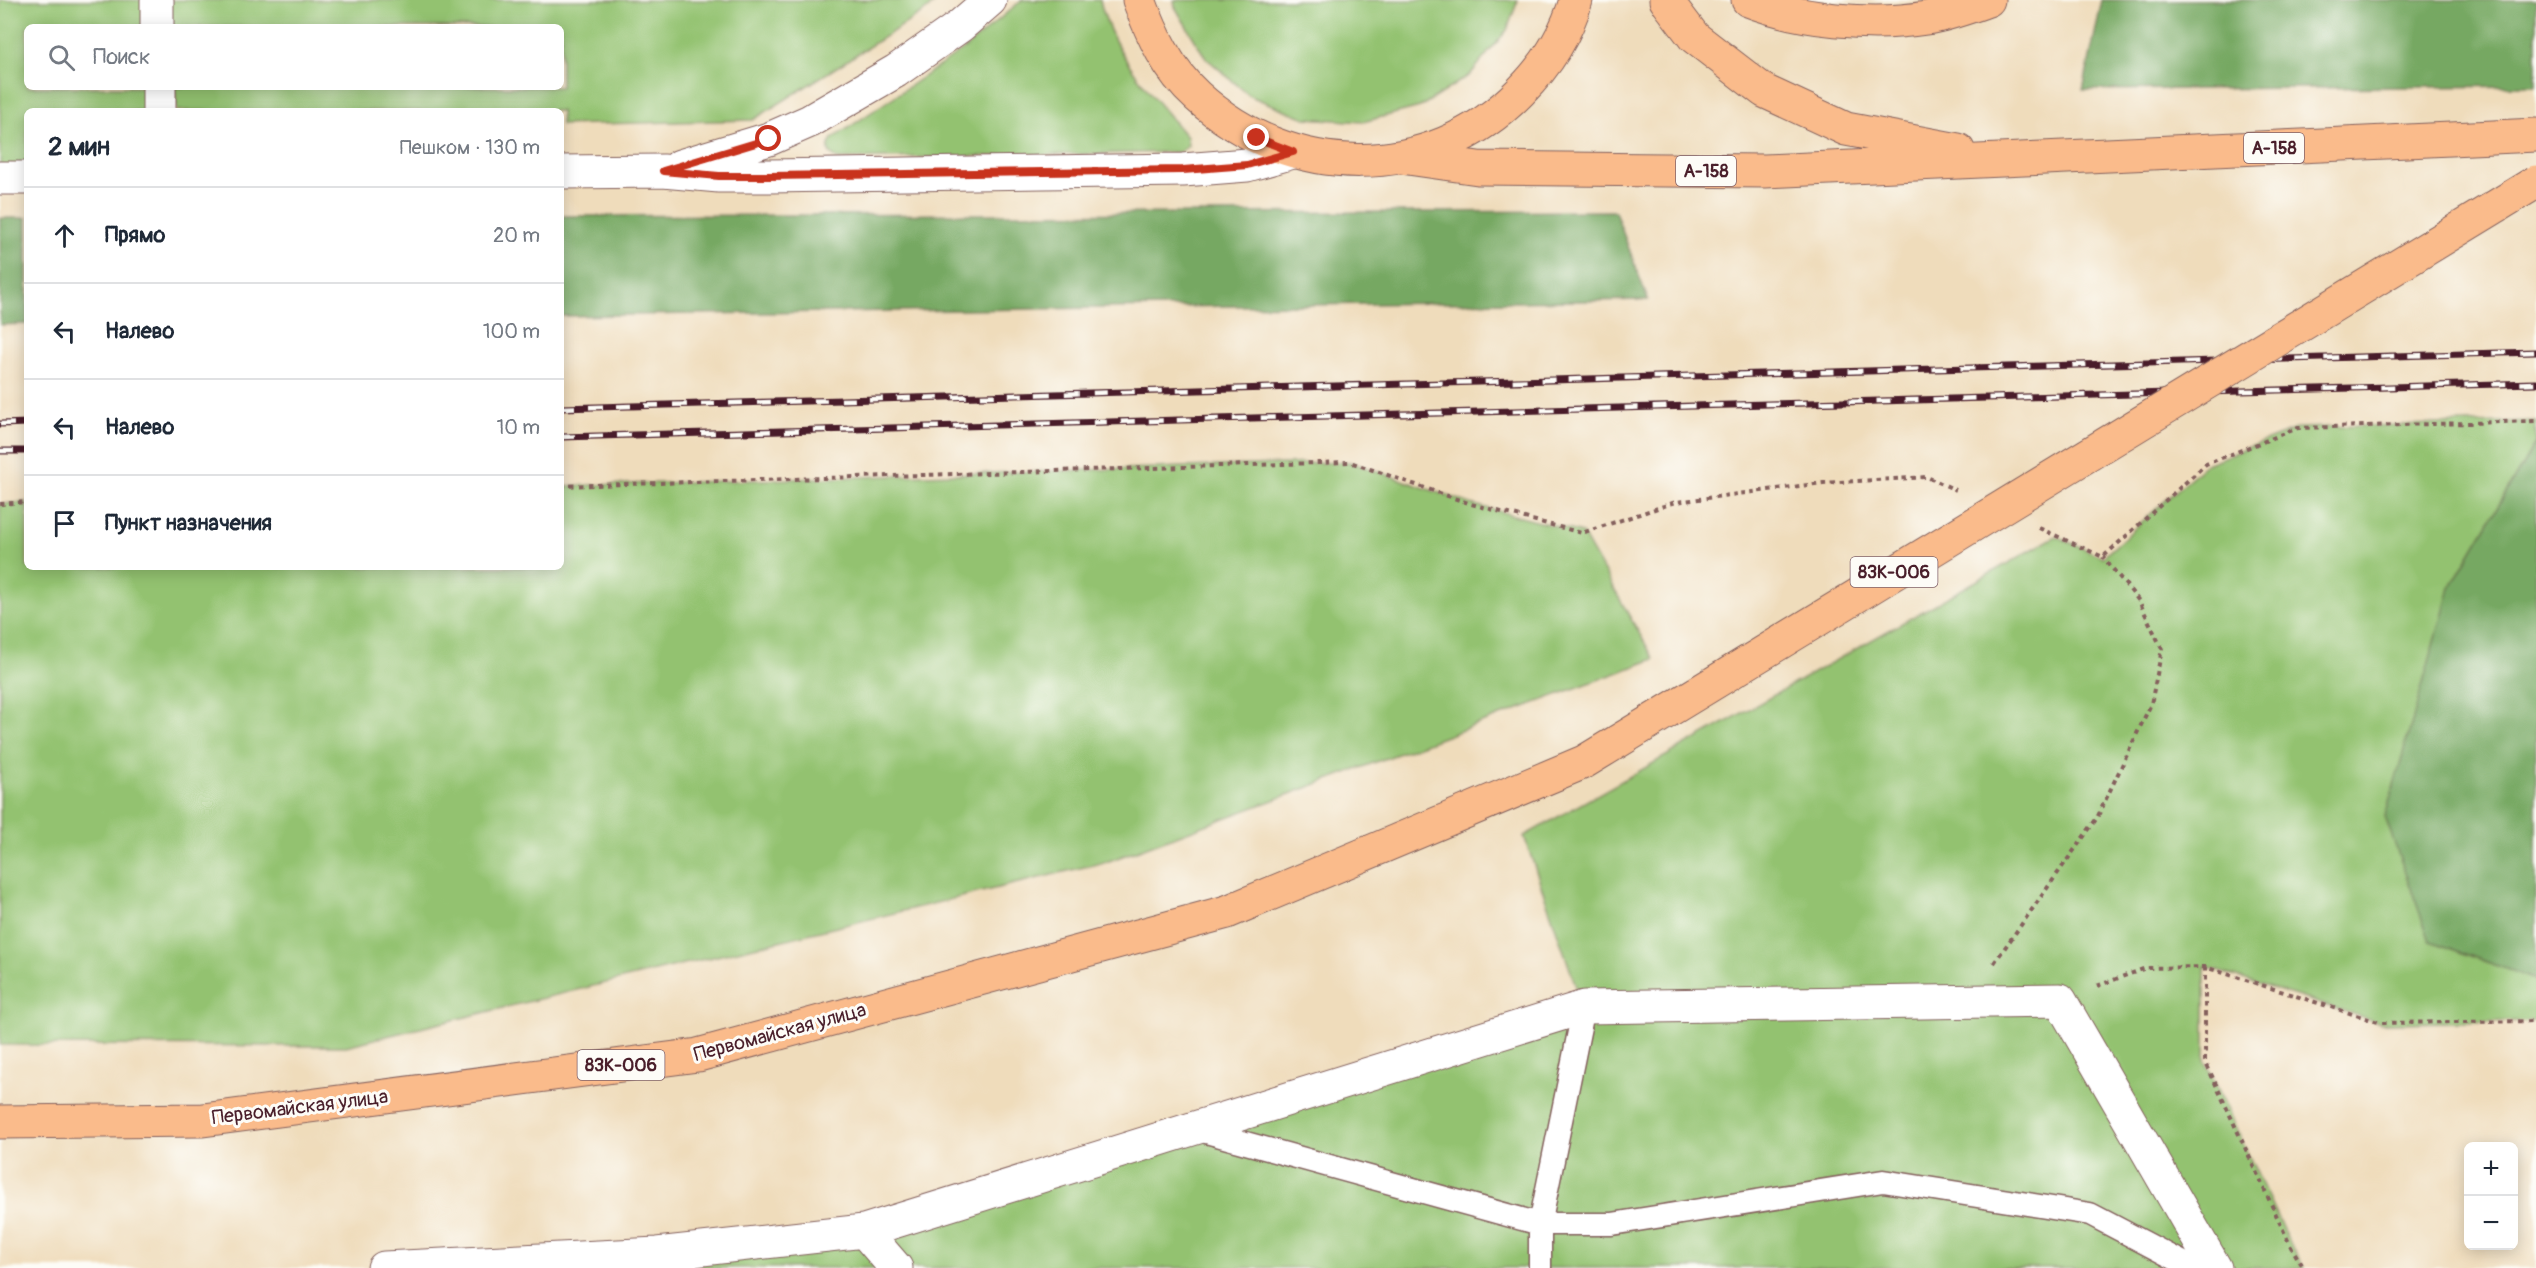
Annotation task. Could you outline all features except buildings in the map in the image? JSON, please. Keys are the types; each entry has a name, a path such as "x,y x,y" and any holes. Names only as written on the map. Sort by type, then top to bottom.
{"main road":[{"name":"А-158","path":"1138,0 1152,33 1171,66 1195,95 1224,119 1249,134 1293,152 1346,161 1401,157 1478,168 1765,171 2536,135"},
{"path":"1401,157 1439,146 1474,129 1506,107 1533,80 1556,48 1576,0"},
{"name":"А-158","path":"1666,0 1694,37 1764,91 1846,129 2012,161"},
{"path":"1748,0 1798,14 1839,20 1896,21 1927,18 1988,0"},
{"name":"Первомайская улица","path":"0,1122 203,1120 698,1054 1227,912 1584,762 2536,182"}],"street":[{"path":"157,0 158,24"},
{"path":"663,171 769,139 810,121 896,71 960,26 990,0"},
{"path":"159,90 159,108"},
{"path":"564,172 663,171 719,176 769,176 1183,170 1247,165 1293,152"},
{"path":"0,178 24,178"},
{"path":"384,1268 657,1261 864,1231 1584,1007 2060,1000 2215,1268"},
{"path":"864,1231 896,1268"}],"lane":[{"path":"1540,1268 1540,1224 1584,1007"},
{"path":"1193,1128 1540,1224 1612,1224 1883,1181 2090,1214 2193,1268"}],"path":[{"path":"2103,557 2206,464 2298,428 2536,421"},
{"path":"564,486 1350,462 1472,504 1582,533 1676,502 1822,483 1927,477 1959,492"},
{"path":"0,504 24,502"},
{"path":"1967,1002 2097,818 2151,704 2162,649 2139,601 2103,557 2035,526"},
{"path":"2060,1000 2146,968 2205,967 2381,1023 2536,1021"},
{"path":"2205,967 2205,1061 2291,1246 2304,1268"}],"green space":[{"path":"0,0 157,0 157,24 24,24 24,90 159,90 159,108 24,108 24,178 0,178"},
{"path":"169,0 938,0 924,12 753,120 564,125 564,108 177,108 175,90 564,90 564,24 171,24"},
{"path":"1022,0 1100,0 1106,20 1124,56 1148,90 1187,137 1188,146 1180,152 838,159 830,153 829,145 832,139 964,49"},
{"path":"1174,0 1518,0 1507,30 1470,75 1420,107 1363,122 1305,118 1250,96 1205,57 1175,7"},
{"path":"2102,0 2536,0 2536,86 2083,90"},
{"path":"1615,211 1648,300 564,316 564,216"},
{"path":"0,218 24,218 24,324 0,325"},
{"path":"2536,421 2536,442 2450,588 2430,941 2536,980 2536,1021 2381,1023 2205,967 2205,1061 2291,1247 2304,1268 384,1268 864,1231 1583,1007 1524,836 2056,536 2103,557 2206,464 2298,428"},
{"path":"2536,442 2536,980 2430,941 2385,817 2450,588"},
{"path":"1350,462 1471,504 1582,533 1654,659 1109,861 346,1046 0,1045 0,504 24,502 24,570 564,570 564,486"}],"railway":[{"path":"564,408 2536,352"},
{"path":"564,437 2536,383"},
{"path":"0,424 24,423"},
{"path":"0,451 24,451"}],"route":[{"path":"769,139 663,171 719,176 769,176 1183,170 1247,165 1293,152 1257,138"}]}
